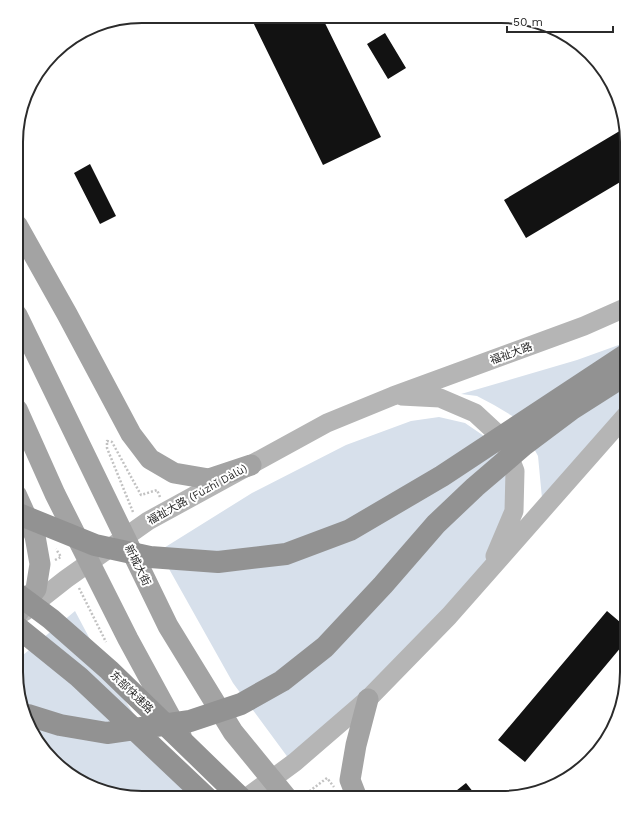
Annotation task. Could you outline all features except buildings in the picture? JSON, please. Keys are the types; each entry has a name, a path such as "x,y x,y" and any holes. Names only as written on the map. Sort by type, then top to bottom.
{"highway":[{"path":"23,516 95,545 150,557 218,562 286,554 350,530 442,476 620,359"},
{"path":"32,716 60,725 107,733 190,721 242,704 282,680 325,647 383,585 436,524 475,487 524,445 572,409 620,378"},
{"name":"东部快速路","path":"23,598 51,619 109,670 234,791"},
{"path":"23,632 79,677 200,791"}],"main road":[{"path":"23,236 131,434 150,459 174,473 209,479 251,465"},
{"name":"福祉大路","path":"393,396 584,326 620,310"},
{"name":"新城大街","path":"23,327 168,626 233,732 290,791"},
{"path":"393,396 440,398 474,413 502,438 515,472 514,511 490,570"},
{"name":"福祉大路 (Fúzhǐ Dàlù)","path":"23,613 142,518 251,465 327,423 393,396"},
{"path":"256,791 295,762 368,698 449,616 620,422"},
{"path":"23,423 55,494 128,639 177,729 222,791"},
{"path":"23,509 35,536 40,564 36,589 23,606"},
{"path":"354,791 350,780 356,745 368,698"}],"path":[{"path":"142,518 107,448 107,441 112,442 141,495 157,490 161,499"},
{"path":"310,791 327,778 336,790 335,791"}],"shaded area":[{"path":"620,345 620,418 543,509 538,456 526,434 514,417 477,396 461,394 577,360"},
{"path":"439,417 465,423 484,436 502,455 512,473 504,547 433,629 289,759 233,683 159,551 252,493 346,445 411,421"},
{"path":"75,611 109,675 150,740 186,791 135,791 119,789 90,779 76,771 64,761 48,744 32,717 27,703 24,687 23,655"}]}
